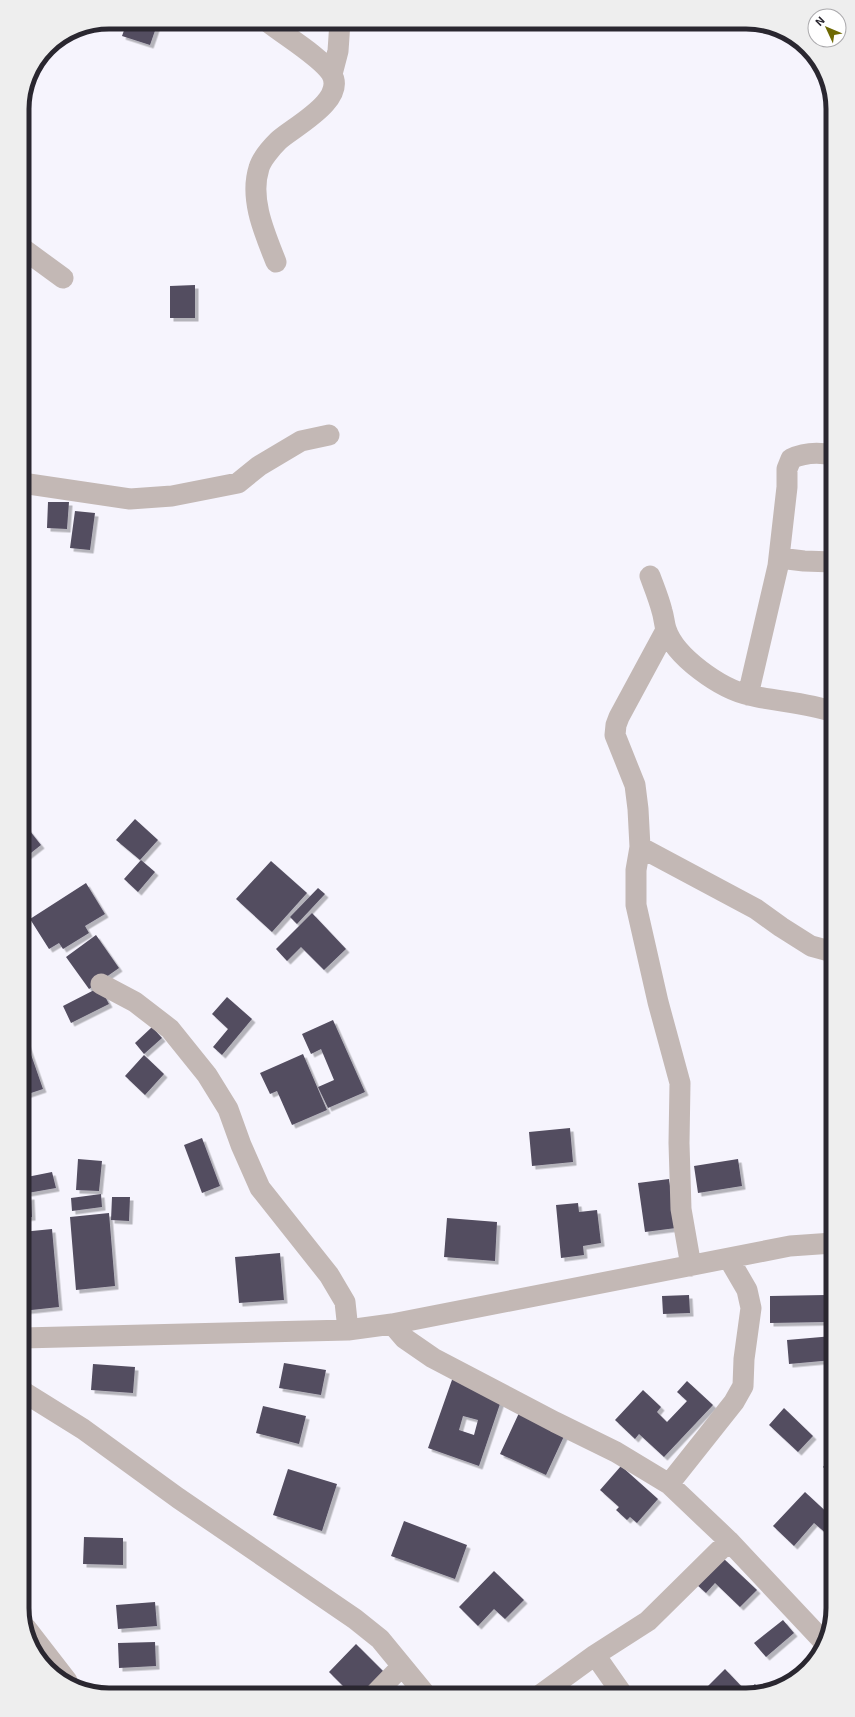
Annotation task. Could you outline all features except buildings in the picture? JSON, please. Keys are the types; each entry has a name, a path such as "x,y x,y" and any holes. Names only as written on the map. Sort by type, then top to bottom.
{"street":[{"path":"276,262 262,228 256,206 259,168 278,142 328,102 333,92 334,82 332,74 323,64 277,29"},
{"path":"332,74 338,51 340,29"},
{"path":"29,253 64,278"},
{"path":"29,484 130,499 172,496 238,483 259,466 301,441 329,435"},
{"path":"748,695 779,558 787,487 787,468 791,459 800,454 818,452 826,454"},
{"path":"779,558 826,562"},
{"path":"650,576 662,611 666,630 680,650 694,666 713,679 748,695 817,706 826,709"},
{"path":"666,630 616,726 615,735 635,785 638,809 640,847 636,870 636,905 658,1002 680,1083 678,1143 681,1209 691,1266"},
{"path":"640,847 756,909 811,946 826,950"},
{"path":"101,984 135,1002 170,1029 207,1075 228,1109 241,1145 260,1188 329,1275 346,1302 348,1330"},
{"path":"29,1338 348,1330 392,1324 790,1246 826,1243"},
{"path":"668,1484 734,1402 743,1386 744,1359 751,1308 747,1290 729,1259"},
{"path":"392,1324 404,1338 433,1358 616,1452 668,1484 729,1541 820,1638"},
{"path":"29,1395 83,1429 178,1498 355,1619 380,1639 420,1688"},
{"path":"550,1688 596,1654 648,1622 729,1541"},
{"path":"36,1641 60,1672"},
{"path":"596,1654 618,1688"},
{"path":"381,1688 402,1666"}]}
